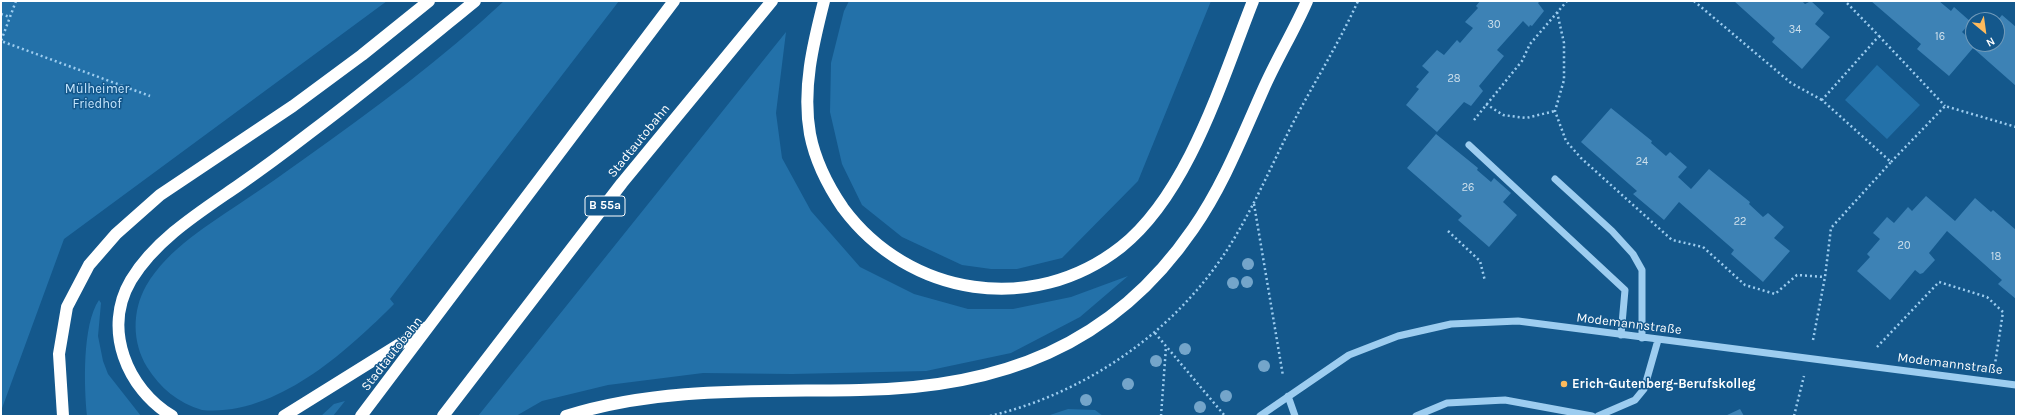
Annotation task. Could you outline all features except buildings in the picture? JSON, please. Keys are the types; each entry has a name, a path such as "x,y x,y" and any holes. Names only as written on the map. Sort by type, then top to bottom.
{"highway":[{"path":"63,416 59,354 67,307 89,265 116,234 160,195 293,106 362,55 429,1"},
{"path":"172,416 159,408 143,392 127,366 121,350 119,332 123,300 131,281 145,261 183,225 320,125 386,74 475,1"},
{"name":"Stadtautobahn","path":"361,416 433,324 674,1"},
{"name":"Stadtautobahn","path":"443,416 622,183 772,1"},
{"path":"824,1 812,49 808,115 810,135 815,153 824,177 836,198 870,239 903,262 947,281 969,286 1008,289 1048,283 1069,276 1096,264 1122,246 1143,226 1162,203 1188,159 1211,109 1253,1"},
{"path":"566,416 587,409 636,399 683,393 867,390 947,384 985,376 1022,365 1071,342 1116,312 1140,291 1179,249 1222,180 1264,88 1307,1"},
{"path":"284,416 433,324"}],"street":[{"path":"1469,145 1625,290 1621,335"},
{"path":"1555,179 1612,231 1633,254 1642,270 1642,338"},
{"name":"Modemannstraße","path":"1260,416 1349,355 1398,336 1451,324 1518,321 2016,385"},
{"path":"1598,416 1635,400 1644,389 1658,340"},
{"path":"1288,396 1295,416"},
{"path":"1416,416 1447,404 1504,400 1592,416"}],"path":[{"path":"16,1 1,41 150,96"},
{"path":"1474,120 1522,61 1530,44 1567,1"},
{"path":"1694,1 1791,83 1822,100 1891,162"},
{"path":"1845,1 1945,106 2016,127"},
{"path":"1557,12 1564,43 1564,80 1555,111 1566,141 1581,158 1672,240 1703,247 1745,285 1775,294 1797,275 1825,277"},
{"path":"1,14 10,17"},
{"path":"1822,100 1879,36"},
{"path":"1486,104 1502,115 1526,118 1555,111"},
{"path":"1812,346 1825,277 1831,228 1891,162 1945,106"},
{"path":"1254,203 1280,362 1288,396"},
{"path":"1448,231 1480,261 1485,281"},
{"path":"1860,365 1939,282 1986,297 2003,312 1992,382"},
{"path":"1155,333 1225,416"},
{"path":"1161,416 1166,347"},
{"path":"1794,416 1800,393"}],"green space":[{"name":"Mülheimer Friedhof","path":"1,1 387,1 64,239 1,411"},
{"path":"504,1 619,1 390,299 394,304 355,341 333,360 308,377 283,392 257,403 230,409 202,410 177,399 170,394 152,375 147,367 142,357 136,337 136,316 138,306 146,286 155,272 178,248 204,228 356,122 432,64"},
{"path":"849,1 1211,1 1138,181 1062,258 1017,269 991,269 962,265 902,237 862,205 842,164 830,112 831,63 844,11"},
{"path":"786,32 776,113 782,158 811,211 860,267 914,294 968,309 1013,309 1071,297 1128,276 1080,317 1011,353 926,371 792,374 703,373 608,385 542,401 516,416 478,416"},
{"path":"1877,65 1920,105 1887,139 1845,100"},
{"path":"99,300 101,303 98,336 103,361 108,374 141,416 87,416 85,373 87,340 93,311"},
{"path":"345,401 333,416 321,416 334,404"},
{"path":"1068,409 1095,410 1103,416 1047,416"}],"place":[{"name":"Erich-Gutenberg-Berufskolleg","path":"1564,384"}]}
